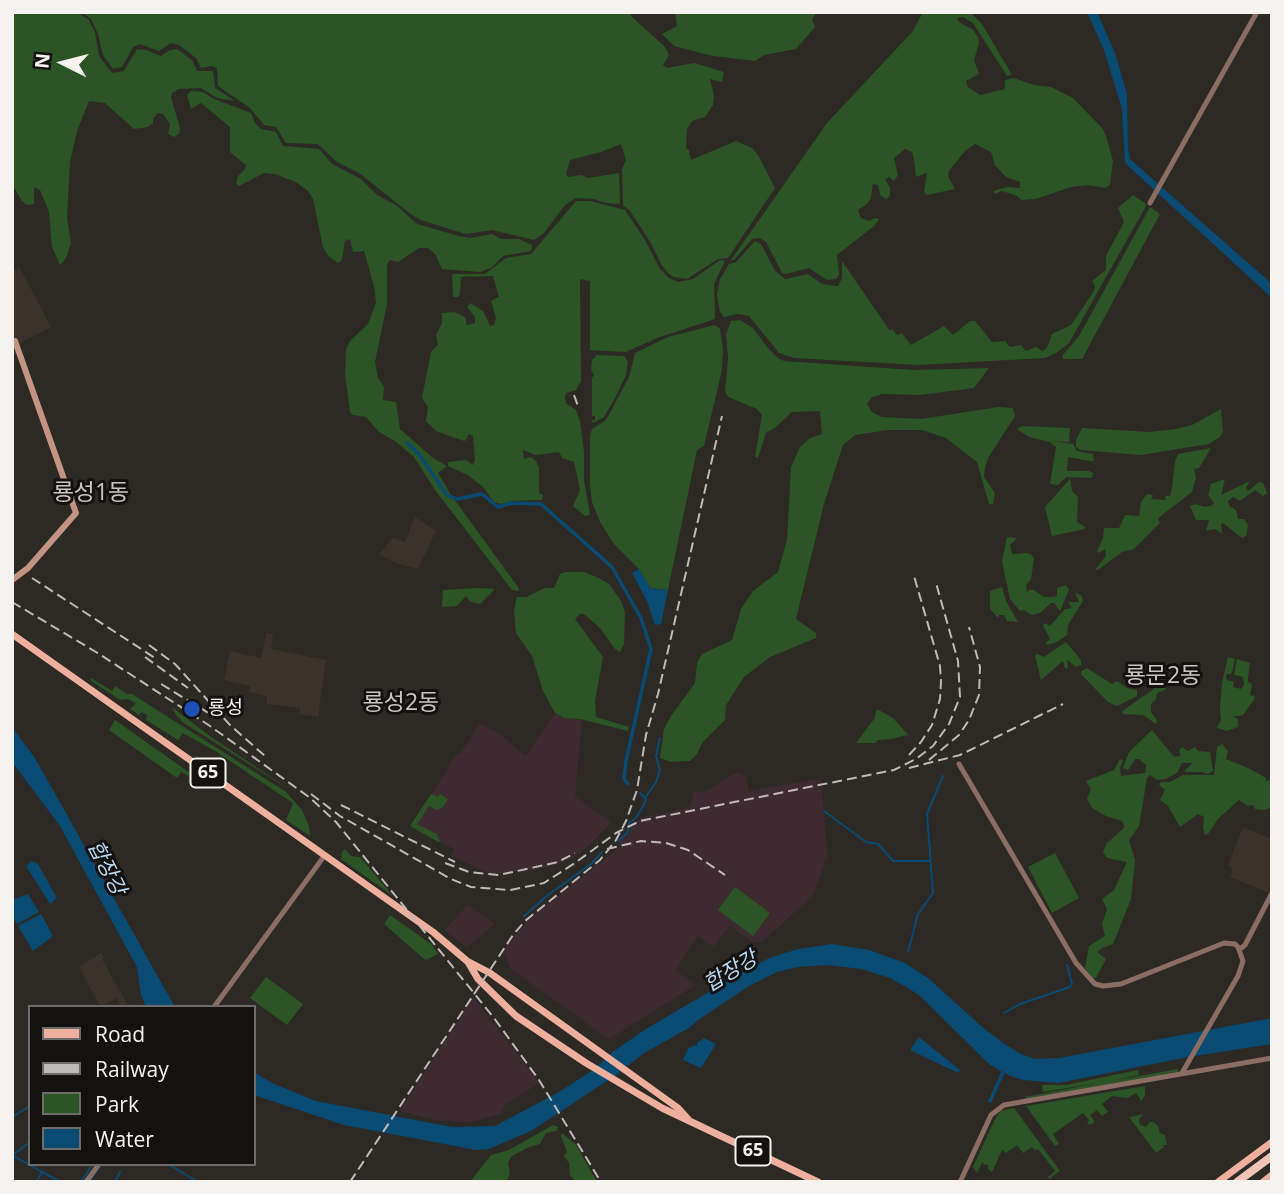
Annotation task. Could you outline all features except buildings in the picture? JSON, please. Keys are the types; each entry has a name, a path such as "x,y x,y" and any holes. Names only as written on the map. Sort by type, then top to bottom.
{"highway":[{"path":"1237,1182 1272,1156"},
{"path":"1243,1182 1272,1161"}],"main road":[{"path":"12,580 27,568 76,513 15,341"},
{"name":"65","path":"12,634 433,932 467,961 490,973 678,1108 688,1119"},
{"name":"65","path":"467,961 478,979 516,1016 586,1063 662,1108 818,1182"},
{"path":"1218,1182 1272,1142"},
{"path":"1263,1182 1272,1175"}],"street":[{"path":"1150,203 1257,12"},
{"path":"959,764 1076,962 1090,980 1103,986 1112,986 1224,943 1234,944 1240,949 1243,961 1238,976 1182,1073"},
{"path":"215,1005 325,855"},
{"path":"1240,949 1245,945 1272,893"},
{"path":"960,1182 991,1115 999,1107 1272,1058"},
{"path":"86,1182 98,1166"}],"shaded area":[{"path":"19,266 51,327 15,346 17,354 12,356 12,273"},
{"path":"415,517 436,531 418,569 395,563 379,554 393,538 405,542"},
{"path":"266,633 273,634 271,649 326,660 318,717 300,714 300,708 267,704 267,696 249,692 250,686 224,680 230,651 261,658"},
{"path":"555,713 564,718 582,720 575,796 611,822 579,854 562,863 521,873 491,874 451,856 454,849 412,826 456,755 460,754 480,723 501,735 526,756"},
{"path":"737,772 746,776 749,791 821,778 828,861 825,861 815,891 762,942 752,942 730,926 713,947 698,936 675,970 696,985 609,1039 510,968 504,951 510,941 530,918 621,846 619,842 629,833 631,824 646,817 690,807 694,791 702,793"},
{"path":"1243,827 1272,839 1272,887 1269,893 1230,877 1233,869 1228,865"},
{"path":"468,905 495,924 467,947 444,930"},
{"path":"101,953 128,1005 120,1005 116,998 99,1005 79,967"},
{"path":"473,997 540,1083 504,1105 505,1108 501,1110 503,1113 472,1122 441,1121 400,1111"}],"green space":[{"path":"12,12 76,12 88,19 95,32 99,56 112,73 124,71 137,49 161,56 177,49 192,60 197,71 213,71 215,88 235,101 217,98 201,88 179,89 172,93 180,128 179,134 174,137 168,134 170,124 163,114 158,113 148,127 134,129 105,103 89,101 77,131 70,162 67,218 71,243 66,258 60,265 52,247 49,212 40,190 34,187 34,204 27,205 12,184"},
{"path":"82,12 631,12 631,16 665,47 669,55 663,65 667,68 694,63 724,72 722,82 710,79 713,105 705,117 692,121 687,129 686,148 691,160 736,141 752,148 758,155 775,188 728,258 718,259 687,279 668,273 630,211 623,205 622,169 626,160 621,144 570,160 566,174 568,177 582,175 588,178 619,173 620,204 576,198 565,205 544,233 534,240 492,230 467,234 459,232 412,215 359,173 337,162 318,144 286,143 276,127 264,125 250,108 218,86 217,69 213,66 201,68 196,58 179,45 171,43 159,51 140,44 133,47 122,67 113,69 103,55 91,19"},
{"path":"675,12 817,12 812,19 815,27 796,49 764,55 755,61 713,56 674,46 662,34 677,26"},
{"path":"923,12 970,12 982,24 1012,75 1007,76 973,23 963,17 957,18 978,37 974,60 979,74 966,81 968,87 980,95 1005,89 1005,80 1014,78 1051,87 1073,98 1103,129 1113,161 1110,185 1106,188 1087,185 1071,187 1036,199 1021,200 1002,191 995,194 993,191 1007,187 1020,188 1020,182 1006,177 995,165 991,152 975,144 965,151 949,171 948,176 955,189 927,195 924,192 927,173 916,177 912,152 905,149 894,158 898,175 894,181 889,177 885,179 890,188 890,196 886,199 880,195 878,185 873,184 871,198 858,210 861,218 869,221 879,219 837,255 839,274 836,279 827,280 809,268 782,273 766,242 760,238 752,239 734,260 731,260 827,123 913,31"},
{"path":"191,91 203,92 251,113 261,129 276,132 283,146 319,149 332,164 361,179 377,195 396,205 417,224 459,236 470,238 492,234 501,239 519,239 532,245 531,251 503,256 491,268 480,272 442,269 435,254 428,248 419,248 398,262 390,260 387,265 387,304 375,362 378,378 384,387 383,400 396,402 400,429 433,458 447,466 438,473 519,591 512,590 435,490 414,457 379,432 366,417 350,412 345,374 346,350 350,341 368,324 376,303 364,251 353,252 350,239 345,241 342,260 338,263 328,256 323,247 313,199 308,191 296,182 264,173 239,186 236,184 246,165 230,152 230,127 201,103 191,109 187,95"},
{"path":"1133,195 1146,206 1069,343 1045,358 918,365 794,358 779,353 749,316 738,314 724,317 720,312 717,295 720,279 729,264 736,262 755,241 761,244 775,271 785,279 808,274 822,284 838,286 842,278 842,261 890,331 892,329 897,335 902,333 911,345 944,326 953,335 970,321 975,321 992,342 1005,341 1010,347 1021,345 1026,351 1036,347 1042,351 1047,348 1052,334 1071,325 1094,291 1092,281 1106,270 1106,256 1124,222 1118,208"},
{"path":"576,201 590,201 625,210 660,269 678,282 693,279 720,260 725,261 714,284 715,319 657,338 626,352 590,350 590,281 580,279 581,381 576,390 566,393 565,398 566,403 576,410 580,421 584,480 590,515 585,516 573,506 580,490 574,462 562,458 559,452 536,455 523,450 524,459 531,457 539,468 539,493 543,495 542,500 501,504 494,502 483,487 468,475 448,466 448,462 466,460 473,465 473,436 469,434 465,441 436,431 426,421 428,407 422,398 431,352 438,345 436,335 442,323 442,313 454,312 465,317 467,325 475,323 475,317 467,307 470,303 483,311 490,326 494,325 496,318 491,301 499,297 493,276 461,277 460,293 458,297 453,297 452,274 485,274 506,258 531,254"},
{"path":"1150,207 1160,214 1082,359 1063,359 1062,356 1079,336"},
{"path":"740,320 753,328 767,347 784,361 913,370 989,368 974,388 920,395 883,394 872,397 867,404 872,412 882,417 921,419 998,407 1013,408 1015,416 988,458 985,469 984,477 995,493 993,504 989,504 977,462 946,438 922,430 888,430 855,435 843,445 824,504 796,619 816,633 816,638 770,657 744,677 726,705 725,720 702,743 697,754 690,761 671,762 660,758 664,729 695,683 697,663 702,654 732,640 741,609 753,591 778,572 787,540 791,467 800,447 810,438 822,434 820,411 792,412 766,433 758,458 755,457 762,415 757,409 728,397 725,391 728,358 726,334 731,321"},
{"path":"715,325 720,329 723,348 722,370 704,446 697,450 668,590 650,588 639,569 614,544 600,522 592,502 590,435 592,429 605,421 610,413 629,377 635,353 668,337"},
{"path":"597,355 624,356 628,362 626,375 615,398 604,417 593,423 594,375 591,370 592,360"},
{"path":"1221,409 1223,432 1209,444 1141,455 1080,450 1076,447 1076,440 1082,428 1150,432 1176,429 1192,425"},
{"path":"1022,426 1070,428 1069,442 1052,441 1073,444 1077,451 1093,454 1094,461 1068,457 1067,471 1089,471 1093,473 1092,478 1066,477 1058,485 1050,484 1056,447 1050,442 1029,437 1017,429"},
{"path":"1211,448 1199,468 1194,469 1196,478 1192,492 1162,515 1158,519 1160,523 1134,549 1122,552 1095,570 1106,556 1105,549 1099,553 1097,551 1104,528 1119,528 1125,515 1139,516 1141,502 1147,494 1153,495 1151,499 1166,500 1165,496 1170,496 1178,454"},
{"path":"1070,479 1072,491 1078,497 1077,522 1085,529 1052,536 1045,507"},
{"path":"1225,479 1221,495 1250,481 1246,488 1248,491 1259,482 1263,483 1267,493 1263,496 1255,490 1240,501 1233,497 1228,501 1230,507 1236,510 1238,519 1244,519 1248,525 1246,536 1242,538 1223,523 1222,534 1215,529 1206,531 1209,520 1196,520 1190,506 1213,505 1208,495 1211,484"},
{"path":"1007,537 1017,538 1010,545 1012,554 1027,553 1034,559 1031,579 1026,585 1027,592 1032,589 1044,597 1052,597 1057,596 1057,588 1066,585 1069,590 1060,611 1051,603 1040,613 1032,615 1024,610 1020,611 1010,599 1002,561"},
{"path":"584,572 599,578 609,584 621,601 625,612 624,644 620,652 584,614 575,619 603,657 595,701 596,717 629,727 628,731 580,719 564,718 555,713 543,691 532,656 516,633 514,610 517,597 526,597 545,588 554,588 560,574"},
{"path":"1002,587 1006,601 1018,622 1007,621 1004,615 999,615 998,618 990,609 990,591"},
{"path":"495,589 480,604 471,602 466,596 457,606 442,607 443,590"},
{"path":"1075,592 1082,596 1083,601 1068,625 1067,635 1047,645 1050,639 1043,625 1045,623 1050,626 1065,609 1072,608 1068,602 1079,602"},
{"path":"1066,642 1081,660 1081,665 1076,667 1067,660 1068,668 1065,668 1063,661 1041,680 1035,655 1044,657"},
{"path":"1228,657 1235,659 1232,672 1226,674 1227,680 1234,682 1233,687 1241,689 1244,685 1243,677 1234,675 1237,659 1250,663 1248,682 1252,684 1250,695 1255,698 1243,715 1233,717 1238,719 1238,727 1227,731 1217,728 1221,720 1222,683"},
{"path":"1087,668 1112,684 1117,681 1127,688 1137,690 1137,696 1117,706 1108,702 1081,674 1081,671"},
{"path":"91,678 112,691 115,686 127,694 132,694 286,792 302,810 310,836 286,820 293,803 183,733 178,740 146,720 147,715 142,712 139,715 130,709 136,703 128,699 120,700 90,680"},
{"path":"1157,683 1167,689 1157,693 1151,704 1156,724 1143,715 1123,714 1125,709 1154,689"},
{"path":"172,707 211,737 295,793 184,723"},
{"path":"877,709 893,718 910,737 907,735 878,740 875,743 856,743 874,719"},
{"path":"115,720 190,773 188,776 181,772 177,778 109,730"},
{"path":"1152,730 1174,757 1181,756 1179,751 1182,747 1188,751 1195,747 1198,751 1210,752 1213,771 1208,774 1186,772 1184,771 1193,763 1182,763 1177,773 1165,779 1157,780 1150,775 1147,778 1139,826 1129,840 1135,860 1131,899 1113,944 1097,952 1106,959 1096,978 1092,978 1085,968 1089,946 1105,936 1102,924 1107,909 1102,899 1114,890 1127,862 1107,858 1103,852 1107,843 1124,825 1122,821 1092,808 1087,799 1091,789 1086,781 1114,770 1120,759 1123,760 1121,776 1145,773 1146,765 1139,759 1135,759 1128,770 1123,768 1129,752"},
{"path":"1222,744 1228,751 1226,759 1250,769 1266,778 1266,781 1272,779 1272,807 1255,809 1253,805 1248,806 1239,800 1218,819 1208,834 1205,835 1203,828 1204,817 1198,814 1180,827 1168,806 1160,800 1165,790 1159,785 1183,775 1214,775 1217,747"},
{"path":"431,794 438,797 440,794 448,799 443,807 437,810 429,806 417,824 437,834 440,842 410,826"},
{"path":"345,849 351,856 360,857 393,896 341,859"},
{"path":"1055,853 1079,898 1052,913 1028,867"},
{"path":"735,887 770,913 753,936 718,910"},
{"path":"390,915 431,944 438,954 426,960 423,958 384,924"},
{"path":"266,977 303,1004 287,1025 250,998"},
{"path":"1178,1069 1178,1072 1026,1099 1025,1097 1098,1083 1043,1092 1042,1085 1066,1085 1138,1070 1139,1075 1111,1081"},
{"path":"1145,1086 1145,1095 1140,1103 1136,1093 1128,1098 1112,1096 1102,1104 1108,1112 1102,1116 1097,1110 1090,1115 1095,1122 1090,1125 1083,1113 1053,1134 1059,1144 1055,1146 1026,1106"},
{"path":"1014,1108 1060,1171 1049,1179 1055,1171 1038,1149 1032,1147 1023,1153 1017,1145 1006,1153 1002,1150 992,1172 983,1161 977,1173 973,1167 996,1117 1001,1111"},
{"path":"1144,1114 1139,1119 1140,1125 1146,1127 1153,1122 1160,1133 1165,1135 1167,1145 1163,1145 1156,1153 1129,1117"},
{"path":"553,1125 558,1127 556,1131 546,1133 540,1144 512,1156 508,1162 510,1174 506,1182 470,1182 491,1155 509,1150"},
{"path":"562,1133 576,1145 597,1182 577,1182 570,1176 569,1163 564,1156 567,1152"}],"water":[{"path":"1087,12 1097,12 1115,53 1127,94 1130,159 1272,284 1272,298 1125,163 1122,109 1104,50"},
{"path":"639,569 650,588 668,590 661,624 655,625 647,601 632,573"},
{"path":"12,727 35,758 174,1005 145,1005 137,967 60,826 12,762"},
{"path":"32,861 38,864 57,898 50,904 26,866"},
{"path":"28,894 39,912 17,924 12,916 12,900"},
{"path":"41,914 53,936 33,951 18,926"},
{"path":"832,944 869,950 905,963 928,978 1003,1043 1035,1059 1059,1058 1272,1018 1272,1044 1188,1057 1058,1083 1023,1080 990,1065 920,996 908,988 890,978 861,969 827,965 777,972 749,986 689,1028 644,1053 616,1075 531,1131 489,1149 476,1150 344,1125 256,1096 256,1073 272,1083 316,1101 452,1127 495,1126 559,1092 593,1070 614,1051 646,1029 731,979 769,958 798,949"},
{"path":"919,1037 960,1070 958,1073 910,1050"},
{"path":"704,1038 716,1044 701,1068 683,1060 688,1049 697,1046"}],"waterway":[{"path":"407,443 419,454 447,495 457,499 482,494 498,507 511,503 541,504 612,567 641,618 651,649 626,761 624,779 628,784"},
{"path":"645,798 656,782 660,770 656,756 660,738"},
{"path":"908,952 918,914 933,893 927,814 943,776"},
{"path":"618,841 627,833 629,823 636,818 645,803 646,799 640,793"},
{"path":"824,811 866,842 878,844 893,861 929,861"},
{"path":"524,916 591,864 602,852"},
{"path":"1004,1013 1020,1004 1070,987 1072,984 1067,965"},
{"path":"990,1101 1004,1070"},
{"path":"12,1117 28,1107"},
{"path":"14,1154 28,1144"},
{"path":"12,1155 28,1164"},
{"path":"31,1166 42,1172"},
{"path":"81,1182 92,1166"},
{"path":"90,1180 100,1166"},
{"path":"171,1166 198,1182"},
{"path":"36,1182 42,1172 61,1182"},
{"path":"115,1182 120,1172"}],"railway":[{"path":"574,395 578,406"},
{"path":"350,1182 513,935 525,921 600,860 616,840 626,821 637,790 646,735 658,694 722,416"},
{"path":"909,755 932,725 940,699 941,682 940,666 914,576"},
{"path":"32,578 155,658"},
{"path":"311,794 340,816 451,879 471,887 510,890 544,883 616,833 640,821 894,770 916,759 933,746 949,724 960,697 958,661 936,583"},
{"path":"12,602 96,652 210,726 309,797 336,822 494,1018 539,1080 601,1182"},
{"path":"929,760 959,735 969,720 979,695 980,667 969,627"},
{"path":"149,645 175,664 230,725 265,756"},
{"path":"145,657 188,688"},
{"path":"161,684 215,717"},
{"path":"909,768 960,755 1063,704"},
{"path":"341,805 455,862"},
{"path":"607,849 641,841 666,843 688,850 725,875"},
{"path":"445,863 469,872 499,875 558,862 575,853"}],"place":[{"name":"룡성","path":"192,709"}],"district":[{"name":"룡성1동","path":"91,493"},
{"name":"룡문2동","path":"1163,676"},
{"name":"룡성2동","path":"401,703"}],"water label":[{"name":"합장강","path":"106,868"},
{"name":"합장강","path":"731,972"}]}
